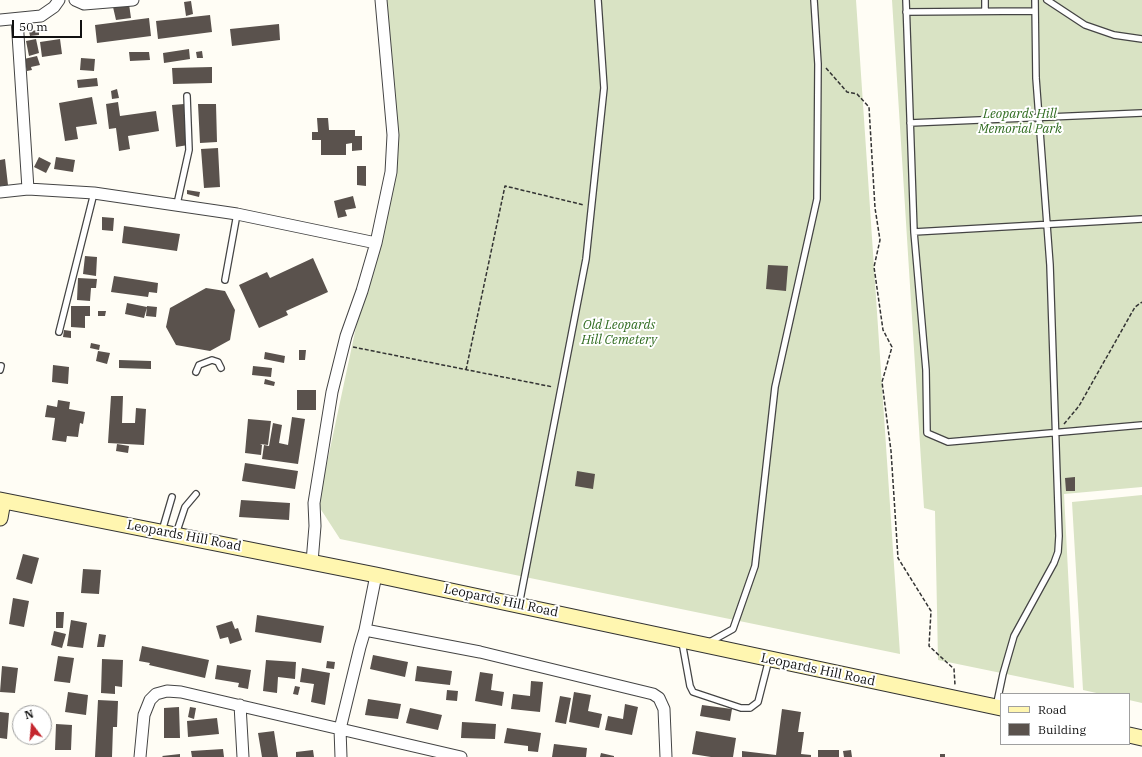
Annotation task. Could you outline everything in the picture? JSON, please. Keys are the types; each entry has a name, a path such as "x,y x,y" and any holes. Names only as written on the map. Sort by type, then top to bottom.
{"main road":[{"name":"Leopards Hill Road","path":"2,501 162,531 376,575 999,708"},
{"path":"0,518 2,501"},
{"path":"1130,735 1142,738"}],"street":[{"path":"0,20 17,20 41,16 59,0"},
{"path":"75,0 84,4 133,0"},
{"path":"312,562 315,526 314,503 332,392 344,345 376,242 391,172 393,135 381,0"},
{"path":"17,20 28,189"},
{"path":"0,192 28,189 94,193 177,204 237,214 376,242"},
{"path":"341,757 340,729 365,630 376,575"},
{"path":"365,630 480,652 654,694 659,698 664,709 666,757"},
{"path":"140,757 144,715 150,700 156,694 167,691 181,692 240,705 461,757"},
{"path":"240,705 243,757"}],"lane":[{"path":"519,605 586,259 604,88 598,0"},
{"path":"704,645 733,629 755,566 775,387 817,199 818,64 814,0"},
{"path":"906,0 914,232 926,370 927,433 948,442 1142,425"},
{"path":"985,0 985,11"},
{"path":"1001,693 1005,666 1014,636 1054,563 1058,552 1056,432 1047,223 1039,117 1034,11 1035,0"},
{"path":"1047,0 1085,25 1114,35 1142,39"},
{"path":"906,12 1034,11"},
{"path":"177,204 189,150 187,96"},
{"path":"910,123 1142,113"},
{"path":"59,332 94,193"},
{"path":"225,280 237,214"},
{"path":"914,232 1047,223 1142,219"},
{"path":"196,372 199,364 212,360 218,362 221,368"},
{"path":"176,534 185,507 196,494"},
{"path":"162,531 172,497"},
{"path":"681,640 690,686 693,692 741,708 750,708 758,702 769,659"}],"path":[{"path":"818,64 825,68 847,92 857,94 869,107 875,208 880,240 874,267 883,330 892,348 882,382 891,451 898,558 931,611 929,646 954,669 956,699"},
{"path":"466,370 505,186 592,207"},
{"path":"1056,432 1079,406 1134,307 1142,302"},
{"path":"344,345 561,389"}],"green space":[{"name":"Old Leopards Hill Cemetery","path":"387,0 856,0 900,654 340,539 318,505 396,140"},
{"name":"Leopards Hill Memorial Park","path":"892,0 1142,0 1142,487 1064,494 1074,688 938,660 935,511 924,508"},
{"path":"1142,495 1142,703 1130,700 1130,693 1096,693 1083,690 1072,502"}],"building":[{"path":"191,1 193,14 186,16 184,2"},
{"path":"129,4 131,18 116,20 113,7"},
{"path":"210,15 212,32 158,39 156,21"},
{"path":"149,18 151,36 97,43 95,25"},
{"path":"279,24 280,40 232,46 230,29"},
{"path":"39,30 39,35 30,36 29,31"},
{"path":"36,39 39,53 29,56 26,41"},
{"path":"60,39 62,54 42,57 40,42"},
{"path":"189,49 190,59 164,63 163,53"},
{"path":"202,51 203,58 197,58 196,52"},
{"path":"129,52 149,52 150,60 130,61"},
{"path":"37,56 40,65 31,67 32,70 27,71 24,59"},
{"path":"81,58 95,59 94,71 80,70"},
{"path":"212,67 212,83 173,84 172,68"},
{"path":"97,78 98,86 78,88 77,80"},
{"path":"117,89 119,98 112,99 111,91"},
{"path":"92,97 97,124 76,127 78,139 65,141 59,103"},
{"path":"118,102 120,116 156,111 159,131 128,136 130,149 119,151 116,128 109,129 106,104"},
{"path":"184,104 188,145 176,147 172,105"},
{"path":"198,104 216,104 217,142 200,143"},
{"path":"317,118 328,118 329,130 355,130 355,136 362,136 362,150 352,151 352,143 346,144 346,155 321,155 321,140 312,140 312,132 318,132"},
{"path":"218,148 220,187 204,188 201,149"},
{"path":"39,157 51,163 46,173 34,167"},
{"path":"56,157 75,160 73,172 54,169"},
{"path":"5,159 8,185 0,186 0,160"},
{"path":"357,166 366,166 366,186 357,185"},
{"path":"187,190 200,192 199,197 187,194"},
{"path":"353,196 356,208 345,210 347,216 338,218 334,201"},
{"path":"102,217 114,218 113,231 102,230"},
{"path":"124,226 180,234 177,251 122,243"},
{"path":"85,256 97,257 96,276 83,274"},
{"path":"313,258 328,292 286,311 288,315 259,328 239,285 267,272 270,278"},
{"path":"768,265 788,266 786,291 766,289"},
{"path":"114,276 158,283 157,293 149,292 148,297 111,292"},
{"path":"78,278 97,279 96,288 91,288 90,301 77,300"},
{"path":"206,288 225,291 235,310 230,340 210,351 176,345 166,327 170,308"},
{"path":"127,303 147,307 144,318 125,314"},
{"path":"71,306 90,306 90,316 85,316 85,328 71,327"},
{"path":"147,306 157,307 156,317 146,316"},
{"path":"98,311 106,311 105,316 98,316"},
{"path":"64,330 71,331 71,338 63,337"},
{"path":"91,343 100,345 99,350 90,348"},
{"path":"299,350 306,350 305,360 299,360"},
{"path":"98,351 110,353 107,364 96,361"},
{"path":"265,352 285,356 284,363 264,359"},
{"path":"119,360 151,361 151,369 119,368"},
{"path":"53,365 69,367 68,384 52,382"},
{"path":"253,366 272,368 271,377 252,375"},
{"path":"265,379 275,382 274,386 264,384"},
{"path":"297,390 316,390 316,410 297,410"},
{"path":"111,396 123,396 122,423 135,423 136,408 146,409 144,445 108,443"},
{"path":"58,400 70,402 69,409 85,412 83,424 80,423 78,437 67,436 66,442 52,440 55,418 45,417 47,405 57,407"},
{"path":"292,417 305,419 298,464 262,459 264,445 269,446 273,423 282,425 279,443 288,445"},
{"path":"248,419 271,421 268,445 260,444 262,445 261,455 245,453"},
{"path":"117,444 129,446 128,453 116,451"},
{"path":"245,463 298,471 295,489 242,481"},
{"path":"577,471 595,474 593,489 575,486"},
{"path":"1075,477 1075,491 1066,491 1065,478"},
{"path":"241,500 290,503 289,520 239,517"},
{"path":"23,554 39,558 32,584 16,579"},
{"path":"83,569 101,570 99,594 81,593"},
{"path":"13,598 29,601 24,627 9,624"},
{"path":"56,612 64,612 63,628 56,628"},
{"path":"257,615 324,626 321,643 255,632"},
{"path":"71,620 87,623 83,648 67,646"},
{"path":"232,621 235,629 238,628 242,640 230,644 228,637 220,639 216,626"},
{"path":"54,631 66,634 62,648 51,645"},
{"path":"99,634 106,635 104,647 97,647"},
{"path":"142,646 209,660 205,678 149,665 150,663 139,661"},
{"path":"373,655 408,662 405,677 370,669"},
{"path":"58,656 74,658 70,683 54,681"},
{"path":"102,659 123,660 122,687 115,686 115,694 101,693"},
{"path":"266,660 296,662 295,679 278,677 277,693 263,691"},
{"path":"327,661 335,662 334,669 326,668"},
{"path":"217,665 251,670 248,689 238,687 239,683 215,679"},
{"path":"2,666 18,668 15,693 0,692"},
{"path":"417,666 452,671 450,685 415,681"},
{"path":"302,668 330,673 325,705 311,702 314,684 300,682"},
{"path":"480,672 493,674 491,690 504,692 502,706 475,701"},
{"path":"531,681 543,682 540,712 511,709 513,694 530,696"},
{"path":"295,686 300,687 298,695 293,694"},
{"path":"447,690 458,691 457,701 446,700"},
{"path":"68,692 88,695 86,715 65,712"},
{"path":"574,692 591,695 588,711 602,714 599,728 569,722"},
{"path":"560,696 571,698 566,724 555,722"},
{"path":"368,699 401,704 398,719 365,715"},
{"path":"98,700 118,701 117,727 113,727 112,757 95,757"},
{"path":"625,704 638,707 632,735 605,730 608,716 623,719"},
{"path":"702,705 732,709 730,721 700,716"},
{"path":"179,707 180,738 164,738 164,708"},
{"path":"190,707 196,708 194,719 188,717"},
{"path":"410,708 442,715 438,730 406,723"},
{"path":"782,709 801,712 798,732 804,732 801,754 811,755 811,757 742,757 742,751 776,755"},
{"path":"0,712 9,713 7,739 0,738"},
{"path":"217,718 219,734 188,737 187,721"},
{"path":"462,722 496,724 495,739 461,738"},
{"path":"56,724 72,725 71,750 55,750"},
{"path":"507,728 541,733 538,752 528,751 528,746 504,743"},
{"path":"274,731 278,757 262,757 258,733"},
{"path":"696,731 736,738 733,757 711,757 692,754"},
{"path":"554,744 587,748 586,757 552,757"},
{"path":"223,749 224,757 192,757 191,751"},
{"path":"313,750 314,757 296,757 296,752"},
{"path":"818,750 839,750 839,757 818,757"},
{"path":"851,750 852,757 844,757 843,751"},
{"path":"601,753 614,756 614,757 600,757"},
{"path":"180,754 180,757 162,756"},
{"path":"940,754 945,754 945,757 940,757"}]}
